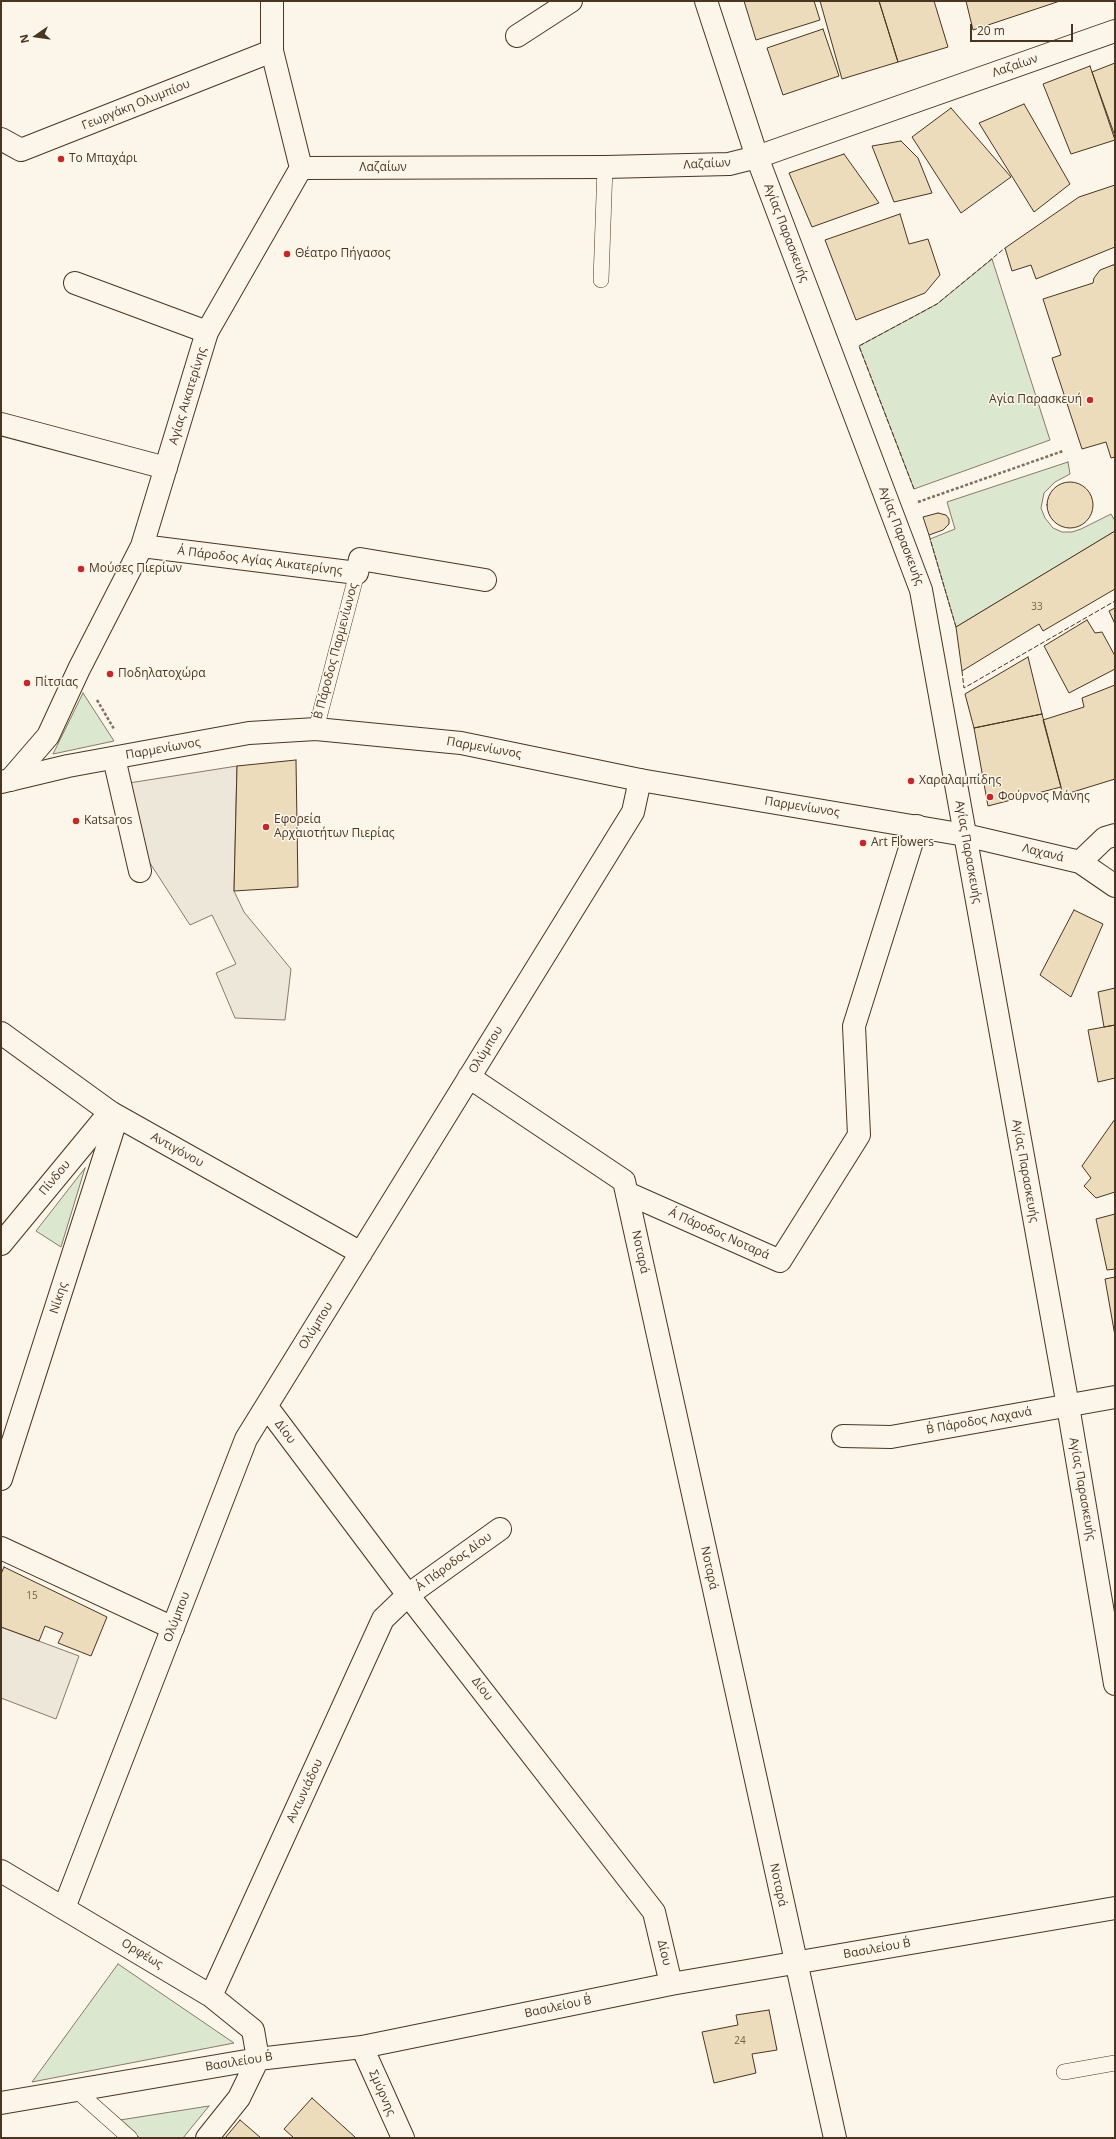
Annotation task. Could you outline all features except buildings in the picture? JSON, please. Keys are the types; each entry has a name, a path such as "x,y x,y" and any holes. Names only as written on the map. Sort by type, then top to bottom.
{"street":[{"path":"272,1 272,51 301,168"},
{"path":"517,36 571,1"},
{"name":"Αγίας Παρασκευής","path":"706,1 757,157 921,590 1068,1406 1115,1684"},
{"name":"Λαζαίων","path":"301,168 604,167 729,164 757,157 1115,31"},
{"name":"Γεωργάκη Ολυμπίου","path":"1,139 21,150 272,51"},
{"name":"Αγίας Αικατερίνης","path":"6,781 48,736 79,669 142,546 207,332 301,168"},
{"path":"75,283 207,332"},
{"path":"1,424 166,468"},
{"name":"Α΄ Πάροδος Αγίας Αικατερίνης","path":"142,546 357,573 360,559 485,580"},
{"name":"Παρμενίωνος","path":"6,781 68,766 249,733 316,729 461,742 640,780 965,834"},
{"path":"122,756 140,871"},
{"name":"Ολύμπου","path":"64,1908 246,1439 633,812 640,780"},
{"name":"Α΄ Πάροδος Νοταρά","path":"627,1193 780,1261 859,1136 854,1026 916,826"},
{"name":"Λαχανά","path":"965,834 1080,862 1115,886"},
{"path":"1080,862 1104,838 1115,835"},
{"name":"Αντιγόνου","path":"1,1033 113,1115 361,1253"},
{"name":"Νοταρά","path":"469,1077 624,1181 795,1964 835,2138"},
{"name":"Πίνδου","path":"1,1244 113,1115"},
{"name":"Νίκης","path":"1,1479 113,1115"},
{"name":"Β΄ Πάροδος Λαχανά","path":"843,1436 891,1437 1115,1397"},
{"name":"Δίου","path":"266,1406 408,1595 654,1912 671,1984"},
{"name":"Α΄ Πάροδος Δίου","path":"408,1595 500,1529"},
{"path":"1,1548 173,1628"},
{"name":"Αντωνιάδου","path":"212,1996 383,1619 408,1595"},
{"name":"Ορφέως","path":"1,1871 212,1996 253,2030 258,2059"},
{"name":"Βασιλείου Β΄","path":"1,2103 258,2059 362,2047 671,1984 795,1964 1115,1908"},
{"name":"Σμύρνης","path":"362,2047 403,2138"},
{"path":"207,2138 239,2098 258,2059"}],"lane":[{"path":"601,280 604,167"},
{"name":"Β΄ Πάροδος Παρμενίωνος","path":"316,729 357,573"},
{"path":"1064,2072 1115,2063"},
{"path":"76,2090 130,2138"}],"path":[{"path":"891,510 1063,451"},
{"path":"79,669 122,756"}],"green space":[{"path":"992,259 1050,440 914,489 859,346 937,304"},
{"path":"1068,462 1070,474 1055,482 1044,493 1041,508 1045,518 1053,528 1062,532 1072,532 1111,514 1115,521 1115,531 956,627 930,539 955,529 947,502"},
{"path":"83,693 114,741 53,754"},
{"path":"85,1168 61,1247 36,1231"},
{"path":"118,1964 234,2043 32,2082"},
{"path":"209,2106 183,2138 140,2138 120,2120"}],"shaded area":[{"path":"237,766 234,891 244,912 291,969 285,1020 235,1018 216,973 236,964 212,915 190,925 146,857 129,783"},
{"path":"1,1627 79,1656 56,1719 1,1698"}],"fence":[{"path":"914,489 859,346 937,304 1005,248"},
{"path":"929,535 956,627"},
{"path":"962,671 964,688 1115,601"}],"place":[{"name":"Το Μπαχάρι","path":"61,159"},
{"name":"Θέατρο Πήγασος","path":"287,254"},
{"name":"Αγία Παρασκευή","path":"1090,400"},
{"name":"Μούσες Πιερίων","path":"81,569"},
{"name":"Ποδηλατοχώρα","path":"110,674"},
{"name":"Πίτσιας","path":"27,683"},
{"name":"Χαραλαμπίδης","path":"911,781"},
{"name":"Φούρνος Μάνης","path":"990,797"},
{"name":"Katsaros","path":"76,821"},
{"name":"Εφορεία Αρχαιοτήτων Πιερίας","path":"266,827"},
{"name":"Art Flowers","path":"863,843"}]}
